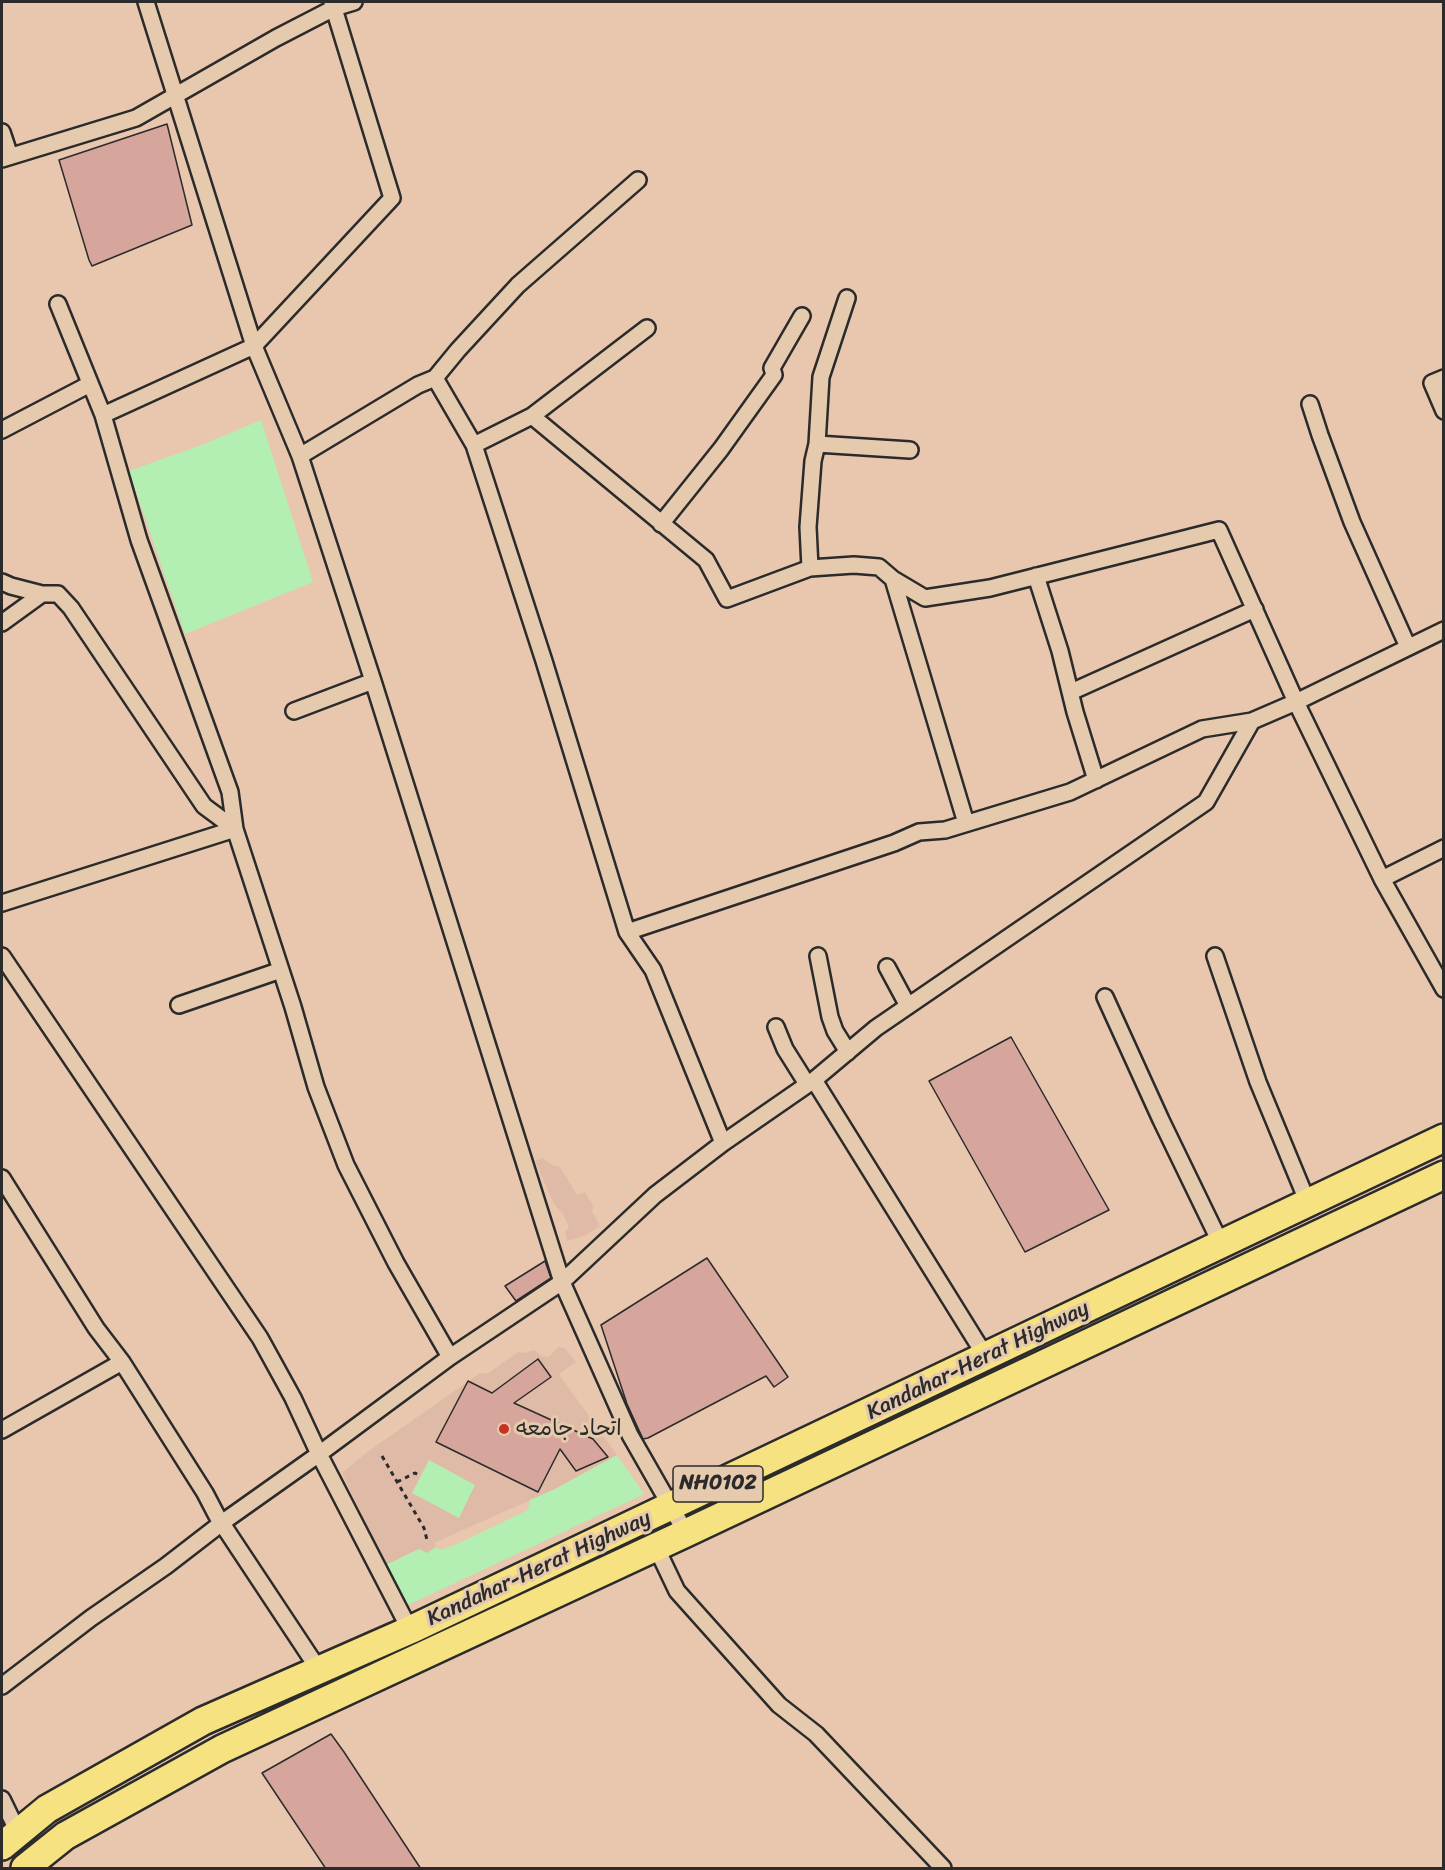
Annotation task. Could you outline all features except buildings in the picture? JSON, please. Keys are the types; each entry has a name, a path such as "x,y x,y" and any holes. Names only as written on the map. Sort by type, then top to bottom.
{"highway":[{"name":"Kandahar-Herat Highway","path":"10,1839 47,1809 203,1720 410,1630 1443,1138"},
{"name":"Kandahar-Herat Highway","path":"25,1869 65,1836 222,1749 686,1533 1443,1175"}],"street":[{"path":"146,2 177,94 254,346 300,456 562,1282 630,1435 686,1533"},
{"path":"2,132 6,157 136,118 333,5 354,2"},
{"path":"103,415 254,346 393,198 333,5"},
{"path":"300,456 418,385 435,378 518,285 638,180"},
{"path":"810,568 808,527 821,377 847,298"},
{"path":"58,304 103,415 139,540 230,792 235,829 316,1087 346,1165 396,1263 450,1357"},
{"path":"661,524 721,449 774,375 772,368 802,316"},
{"path":"474,445 532,416 647,328"},
{"path":"435,378 474,445 544,661 627,932 653,970 723,1143"},
{"path":"1443,378 1431,383 1443,411"},
{"path":"2,430 90,384"},
{"path":"1311,404 1352,522 1408,647"},
{"path":"532,416 705,560 727,599 810,568 854,565 879,567 893,579 925,598 990,588 1219,530 1296,702 1382,879 1443,989"},
{"path":"817,444 910,450"},
{"path":"1036,576 1096,780"},
{"path":"893,579 966,823"},
{"path":"2,582 42,594 58,594 71,608 204,806 235,829"},
{"path":"2,623 42,594"},
{"path":"1071,692 1255,609"},
{"path":"627,932 894,843 919,832 945,830 1070,792 1202,729 1252,721 1296,702 1443,630"},
{"path":"294,711 373,681"},
{"path":"2,1686 91,1618 166,1566 450,1357 562,1282 640,1207 723,1143 811,1082 876,1028 1206,802 1252,721"},
{"path":"2,903 235,829"},
{"path":"1382,879 1443,848"},
{"path":"2,956 260,1338 293,1398 319,1454 410,1630"},
{"path":"818,956 830,1017 848,1052"},
{"path":"1215,956 1258,1082 1308,1203"},
{"path":"887,967 908,1006"},
{"path":"179,1005 281,970"},
{"path":"1105,997 1221,1244"},
{"path":"776,1027 785,1049 811,1082 986,1357"},
{"path":"2,1178 96,1328 122,1362 319,1670"},
{"path":"2,1430 122,1362"},
{"path":"656,1547 677,1591 779,1705 816,1734 943,1869"},
{"path":"2,1799 10,1839"}],"path":[{"path":"382,1456 424,1528 427,1540"},
{"path":"397,1482 415,1473 421,1476"}],"shaded area":[{"path":"542,1158 560,1167 577,1195 585,1192 600,1226 584,1236 567,1241 565,1232 569,1227 563,1214 554,1204 535,1161"},
{"path":"558,1347 565,1348 576,1362 559,1374 617,1455 555,1489 434,1543 436,1547 427,1554 419,1549 386,1565 342,1473 366,1453 480,1373 487,1374 518,1352 534,1350 542,1356 549,1357"}],"green space":[{"path":"261,420 313,582 185,634 129,471 204,444"},
{"path":"617,1455 644,1494 406,1606 386,1565 419,1549 427,1553 436,1547 440,1550 457,1544 528,1510 530,1500"},
{"path":"429,1460 475,1485 459,1518 412,1493"}],"place":[{"name":"اتحاد جامعه","path":"504,1429"}]}
